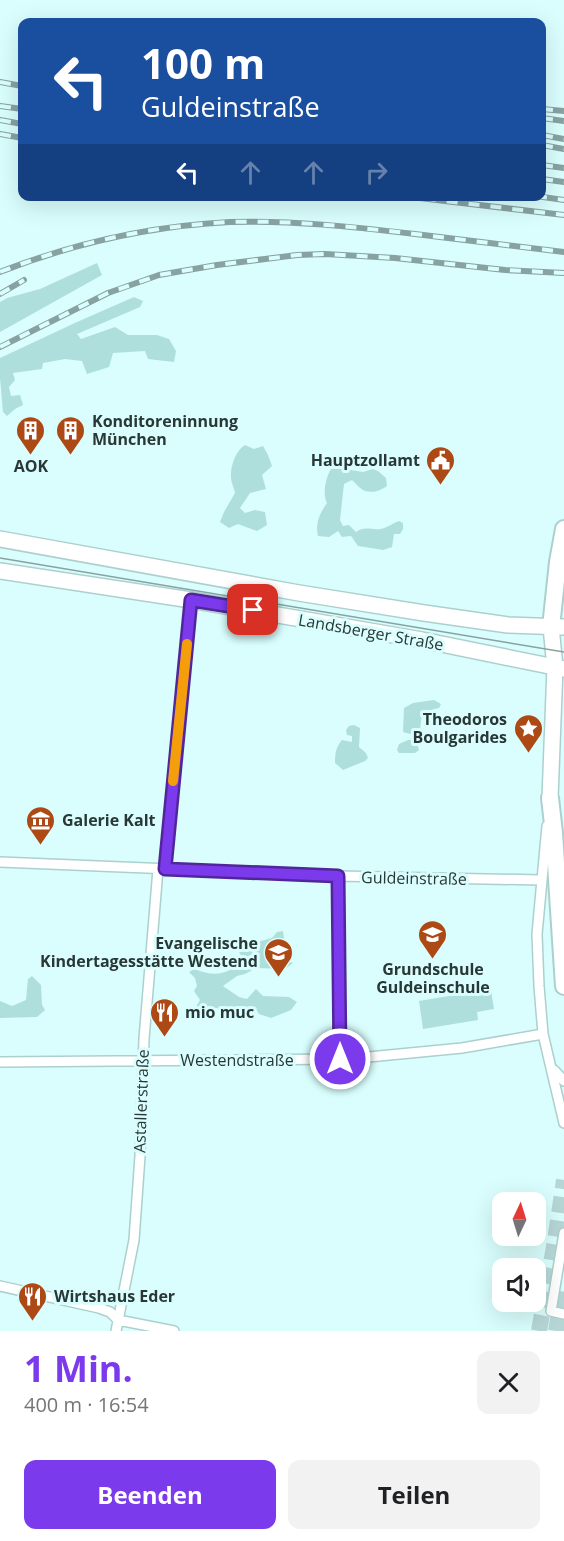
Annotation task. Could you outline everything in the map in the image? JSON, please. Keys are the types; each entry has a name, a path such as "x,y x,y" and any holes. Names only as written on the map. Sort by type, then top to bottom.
{"highway":[{"path":"557,627 558,562 564,530"},
{"path":"550,798 564,986"}],"main road":[{"name":"Landsberger Straße","path":"0,539 299,593 490,623 557,627"},
{"name":"Landsberger Straße","path":"0,571 191,600 422,640 559,668"},
{"path":"550,798 559,668 557,627"}],"street":[{"name":"Astallerstraße","path":"116,1331 134,1240 149,964 191,600"},
{"path":"550,798 537,933 539,986 543,1034 564,1123"},
{"name":"Guldeinstraße","path":"0,862 338,876 541,880"},
{"path":"338,876 340,1059"},
{"name":"Westendstraße","path":"0,1062 340,1059 462,1048 543,1034"},
{"path":"551,1065 564,1081"},
{"path":"564,1233 551,1311 564,1314"},
{"path":"0,1286 99,1308 110,1312 118,1320 174,1331"}],"shaded area":[{"path":"97,263 102,275 0,332 0,302 40,289"},
{"path":"134,297 143,301 140,307 77,334 81,339 115,327 128,335 157,335 169,339 176,351 174,362 148,359 145,351 113,353 109,367 87,374 82,361 65,359 43,363 42,369 13,373 15,380 9,387 11,396 20,395 23,405 7,416 3,412 0,358"},
{"path":"245,445 254,449 263,446 272,466 262,475 266,489 250,493 240,508 245,513 255,510 265,512 267,525 257,531 238,524 229,528 220,522 235,493 231,479 233,464 236,455"},
{"path":"331,469 363,472 373,469 386,478 387,486 373,492 362,490 352,480 344,484 340,520 343,526 349,525 356,532 383,528 399,521 403,523 400,534 394,534 392,547 383,550 358,546 351,536 342,537 338,531 329,537 318,536 319,518 327,503 325,486 328,476"},
{"path":"434,700 441,704 439,708 422,712 418,736 420,739 417,744 419,750 415,753 399,753 397,750 399,744 416,739 414,735 403,732 404,708 413,703"},
{"path":"354,725 360,728 359,747 368,758 343,770 335,763 336,750 342,740 352,742 352,736 347,735 346,730 349,726"},
{"path":"283,931 280,957 293,963 285,969 256,968 237,976 223,986 239,997 247,999 256,989 263,996 289,997 297,1002 291,1010 271,1018 251,1008 242,1018 230,1017 217,1008 213,1008 207,1015 198,1016 194,1010 200,1000 194,991 197,986 195,978 189,972 194,969 214,974 231,970 243,962 236,943 244,941 251,951 257,942 272,938 277,932"},
{"path":"32,976 41,985 42,1005 45,1010 37,1017 0,1018 0,1001 12,1006 26,1000 28,979"},
{"path":"490,984 494,1009 477,1012 478,1020 423,1029 419,1001 473,992 473,987"}],"tunnel":[{"path":"539,1331 564,1180"},
{"path":"556,1331 564,1285"}],"tram line":[{"path":"0,558 564,652"}],"railway":[{"path":"0,82 18,85"},
{"path":"0,106 18,108"},
{"path":"546,109 564,111"},
{"path":"546,119 564,121"},
{"path":"0,120 18,123"},
{"path":"0,134 18,137"},
{"path":"546,136 564,139"},
{"path":"546,146 564,149"},
{"path":"546,166 564,168"},
{"path":"546,180 564,182"},
{"path":"546,197 564,200"},
{"path":"445,201 564,215"},
{"path":"0,272 84,244 171,227 230,222 300,223 346,227 564,252"},
{"path":"0,347 108,293 159,275 217,265 297,255 325,254 564,273"},
{"path":"0,294 24,280"}],"slow traffic":[{"path":"173,781 187,644"}],"place":[{"name":"AOK","path":"31,456"},
{"name":"Konditoreninnung München","path":"71,456"},
{"name":"Hauptzollamt","path":"441,486"},
{"name":"Theodoros Boulgarides","path":"528,754"},
{"name":"Galerie Kalt","path":"41,846"},
{"name":"Grundschule Guldeinschule","path":"433,960"},
{"name":"Evangelische Kindertagesstätte Westend","path":"279,978"},
{"name":"mio muc","path":"164,1038"},
{"name":"Wirtshaus Eder","path":"33,1322"}],"route":[{"path":"253,610 191,600 165,869 338,876 340,1059"}]}
